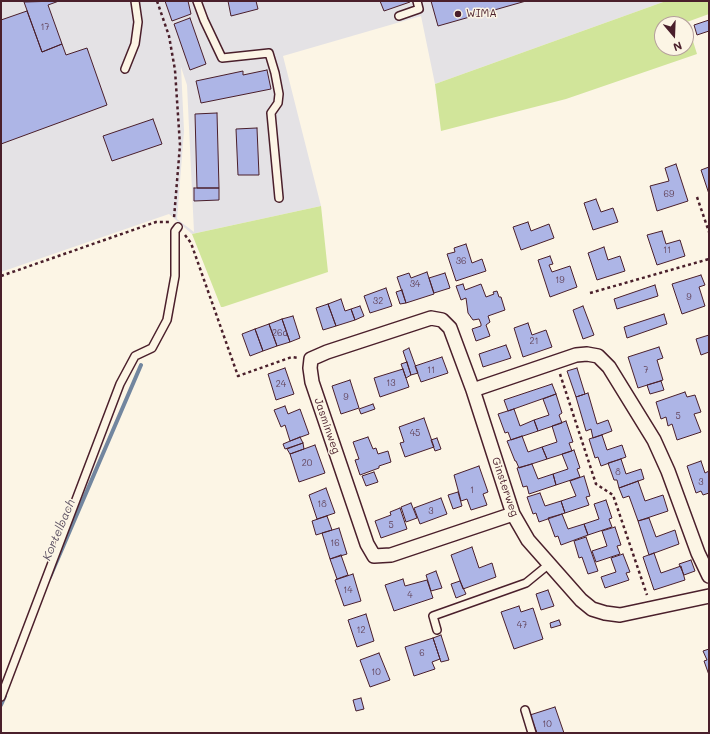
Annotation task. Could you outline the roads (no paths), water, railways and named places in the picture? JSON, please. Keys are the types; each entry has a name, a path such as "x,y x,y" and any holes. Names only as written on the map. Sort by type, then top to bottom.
{"street":[{"name":"Jasminweg","path":"473,390 450,328 442,320 431,318 327,352 311,359 310,368 312,382 367,544 374,556 391,555 513,514"},
{"path":"473,390 576,355 588,354 598,356 609,367 654,440 668,471 698,553 709,576"},
{"name":"Ginsterweg","path":"473,390 513,514 528,540 548,565 581,600 592,609 620,615 709,596"}],"lane":[{"path":"125,69 135,44 138,22 135,1"},
{"path":"197,1 204,20 222,58 269,53 276,73 279,94 278,102 270,113 279,198"},
{"path":"399,16 419,9 417,1"},
{"path":"1,697 120,384 135,356 152,348 167,320 175,276 176,225"},
{"path":"437,630 433,616 526,583 548,565"},
{"path":"524,710 532,733"}],"waterway":[{"name":"Kortelbach","path":"50,577 141,365"},
{"name":"Kortelbach","path":"1,705 5,696"}],"place":[{"name":"WIMA","path":"458,14"}]}
